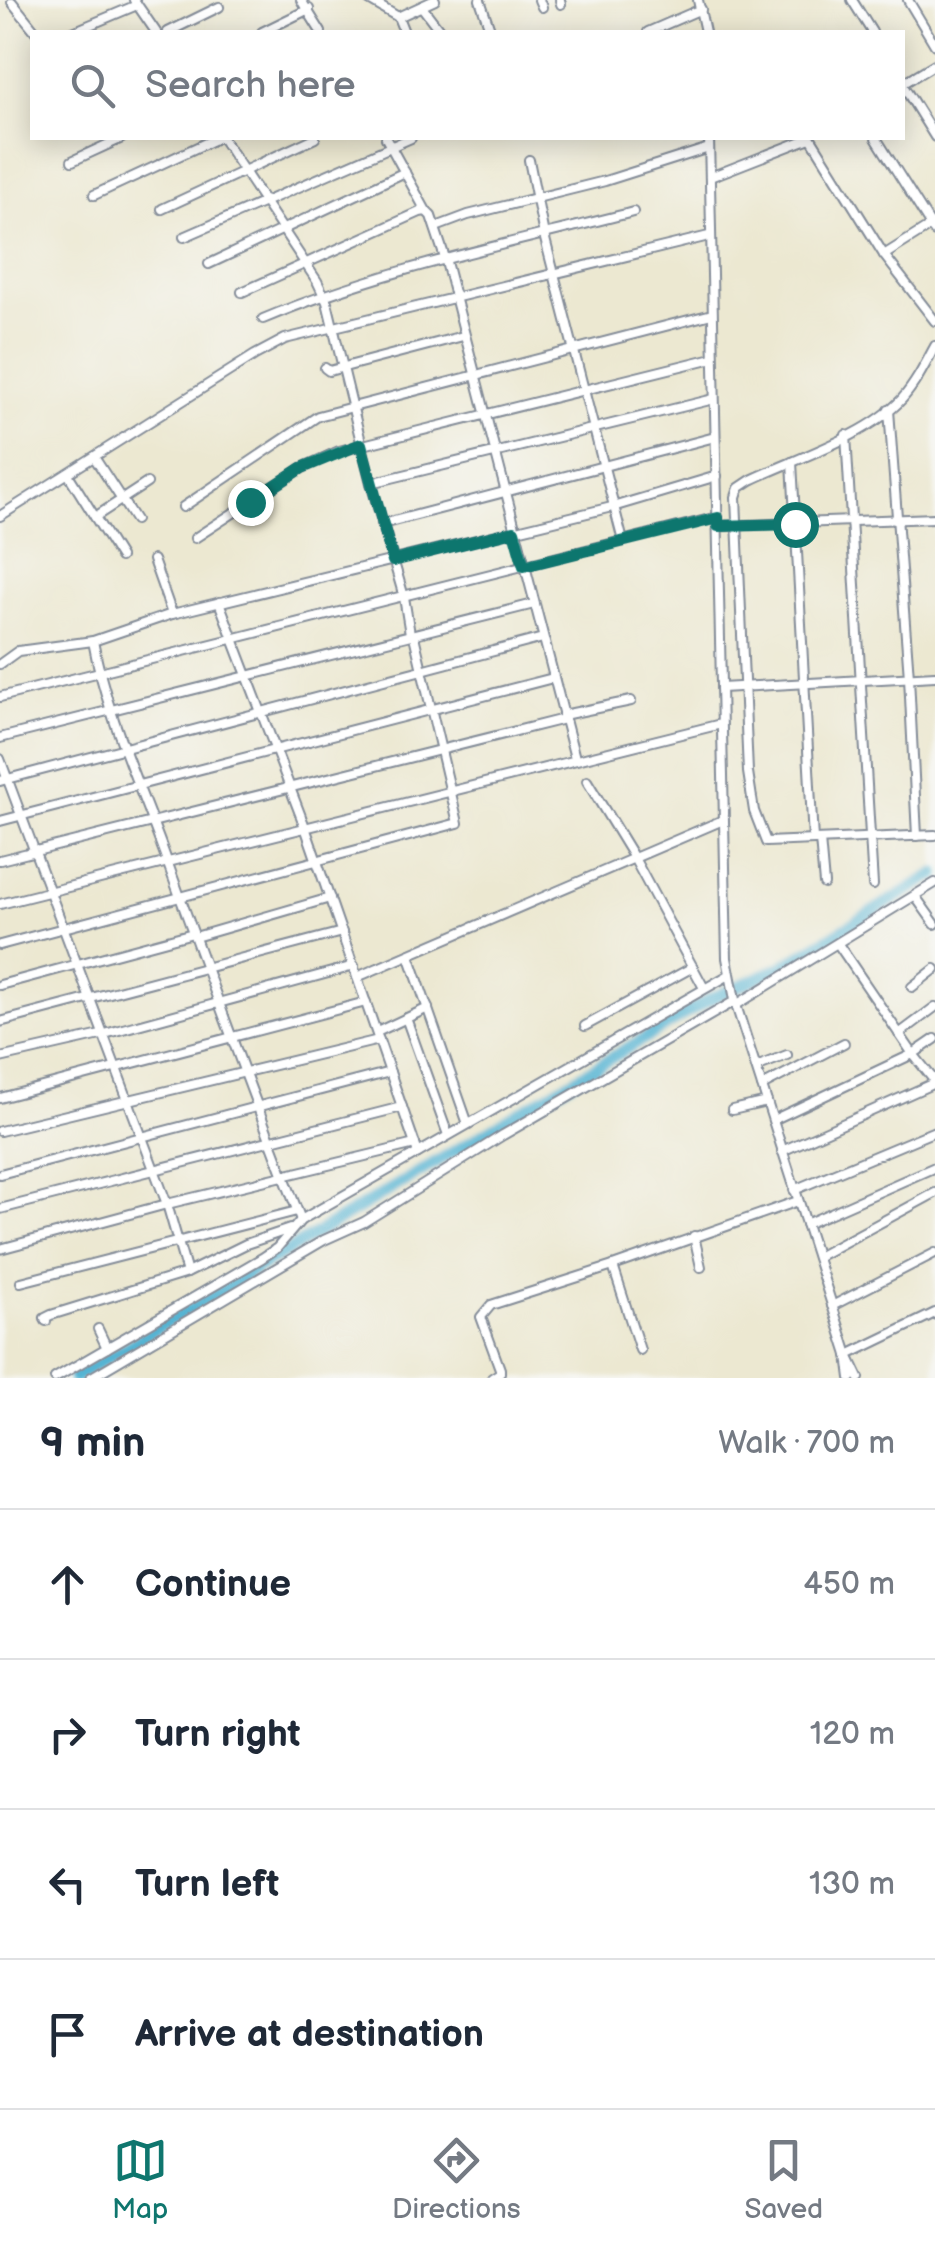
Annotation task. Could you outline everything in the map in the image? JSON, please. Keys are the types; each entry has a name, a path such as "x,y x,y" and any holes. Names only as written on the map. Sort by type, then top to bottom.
{"street":[{"path":"301,0 320,30"},
{"path":"370,0 398,17 403,30"},
{"path":"480,0 490,30"},
{"path":"852,0 871,30"},
{"path":"908,0 935,45"},
{"path":"3,9 14,1 35,30"},
{"path":"77,30 136,2 155,30"},
{"path":"398,17 428,3 440,30"},
{"path":"652,30 700,4 705,30"},
{"path":"172,30 218,8"},
{"path":"266,30 309,9"},
{"path":"905,82 935,64"},
{"path":"905,89 935,137"},
{"path":"72,161 118,140"},
{"path":"94,195 215,140"},
{"path":"0,945 456,824 458,819 324,294 220,140"},
{"path":"162,209 310,140"},
{"path":"709,140 717,476 748,772 759,828 766,842 935,835"},
{"path":"710,177 806,140"},
{"path":"812,140 884,255 935,321"},
{"path":"877,140 934,227 884,255"},
{"path":"184,237 389,142 436,228 575,758"},
{"path":"436,228 468,215 605,181 709,148"},
{"path":"528,160 623,541"},
{"path":"209,264 406,172"},
{"path":"242,292 426,211"},
{"path":"263,319 324,294 445,258 633,212"},
{"path":"0,516 285,339 709,236"},
{"path":"183,507 318,416 712,314"},
{"path":"325,368 464,336"},
{"path":"859,1378 794,1190 730,977 721,724 725,688 725,525 739,488 889,410 923,372 935,346"},
{"path":"195,538 302,468 361,444 713,358"},
{"path":"371,484 714,398"},
{"path":"889,410 918,836"},
{"path":"846,435 873,885"},
{"path":"382,524 715,437"},
{"path":"94,457 135,520"},
{"path":"792,462 804,684 816,840 824,884"},
{"path":"68,474 120,556"},
{"path":"0,664 18,650 93,641 172,614 616,506 717,476"},
{"path":"95,517 147,483"},
{"path":"0,697 623,541 725,525 935,518"},
{"path":"153,560 172,614"},
{"path":"219,602 290,786 416,1148"},
{"path":"0,738 534,604"},
{"path":"4,780 542,638"},
{"path":"55,1378 277,1248 299,1216 268,1141 99,674 93,641"},
{"path":"725,688 935,676"},
{"path":"0,821 553,678"},
{"path":"0,860 631,702"},
{"path":"0,904 721,724"},
{"path":"0,759 4,780 22,816 113,1068 130,1102 187,1273"},
{"path":"587,781 634,858 704,988"},
{"path":"357,977 723,820"},
{"path":"90,1378 324,1240 364,1222 503,1135 838,944 935,884"},
{"path":"915,896 935,924"},
{"path":"0,985 330,898"},
{"path":"0,1022 342,932"},
{"path":"782,1151 932,1084 934,1079 898,1034 838,944"},
{"path":"409,955 468,1124"},
{"path":"0,1058 354,966"},
{"path":"586,1026 693,967"},
{"path":"912,986 935,969"},
{"path":"20,1282 175,1241 299,1216 730,977"},
{"path":"0,1098 366,1002"},
{"path":"0,1131 244,1074 378,1036 428,1008"},
{"path":"898,1034 935,1008"},
{"path":"406,1018 448,1135"},
{"path":"773,1120 913,1054 935,1039"},
{"path":"762,1086 844,1044"},
{"path":"756,1067 787,1056"},
{"path":"0,1174 390,1072"},
{"path":"732,1110 767,1102"},
{"path":"0,1209 402,1107"},
{"path":"794,1190 935,1131"},
{"path":"0,1249 167,1204 416,1148"},
{"path":"806,1224 935,1167"},
{"path":"817,1257 935,1193"},
{"path":"492,1378 500,1369 482,1318 486,1308 798,1201"},
{"path":"46,1321 46,1316 187,1273 246,1244 292,1229"},
{"path":"694,1236 701,1267"},
{"path":"832,1306 935,1253"},
{"path":"613,1266 640,1350"},
{"path":"848,1355 935,1313"},
{"path":"98,1329 107,1348"},
{"path":"848,1355 851,1378"}],"waterway":[{"path":"74,1378 710,999 782,967 935,874"}],"route":[{"path":"250,502 302,468 361,444 393,561 514,531 524,566 718,518 718,526 795,524"}]}
